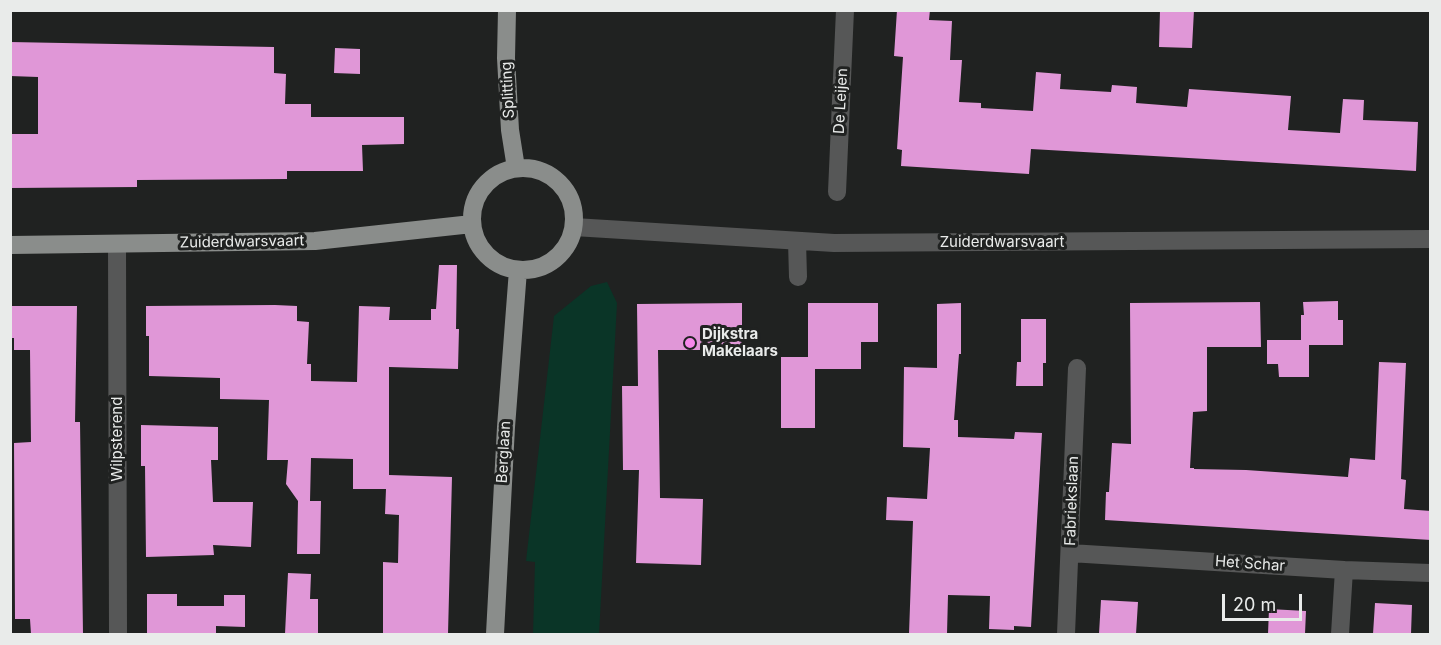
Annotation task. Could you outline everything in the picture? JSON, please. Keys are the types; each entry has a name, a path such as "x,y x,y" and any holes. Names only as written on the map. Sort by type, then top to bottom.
{"main road":[{"name":"Splitting","path":"507,10 506,58 510,130 516,168"},
{"path":"516,168 535,169 553,177 566,191 573,208 574,227 567,246 554,260 537,268 518,270 501,265 487,255 477,241 472,224 474,205 483,187 498,175 516,168"},
{"name":"Zuiderdwarsvaart","path":"10,245 315,241 472,224"},
{"name":"Berglaan","path":"495,634 506,427 518,270"}],"street":[{"name":"De Leijen","path":"837,192 845,10"},
{"name":"Zuiderdwarsvaart","path":"574,227 834,243 1431,239"},
{"path":"798,242 798,277"},
{"name":"Wilpsterend","path":"117,244 118,634"},
{"name":"Fabriekslaan","path":"1066,634 1077,368"},
{"name":"Het Schar","path":"1070,553 1344,570 1431,573"},
{"path":"1340,634 1344,570"}],"green space":[{"path":"607,282 617,303 599,634 533,634 535,562 526,561 554,316 591,286"}],"building":[{"path":"897,10 930,10 929,20 952,21 950,60 962,60 959,102 981,103 981,108 1033,111 1036,72 1061,74 1060,89 1111,92 1112,85 1137,87 1136,103 1187,107 1189,89 1291,96 1288,130 1340,133 1343,99 1364,100 1363,120 1418,122 1416,171 1031,149 1029,174 901,166 902,150 897,149 903,57 894,56"},
{"path":"1160,10 1194,10 1192,48 1159,47"},
{"path":"10,42 274,47 274,73 286,74 285,104 311,104 311,117 404,117 404,144 362,145 363,171 287,171 287,179 137,180 137,187 11,188 10,134 38,134 38,77 10,76"},
{"path":"335,48 360,49 360,74 334,73"},
{"path":"439,265 457,265 458,369 389,367 389,475 452,477 448,634 383,634 383,562 398,563 399,515 385,514 386,489 353,489 353,459 311,458 310,501 321,501 320,554 297,554 298,501 286,484 288,460 267,460 269,400 220,399 220,378 149,376 146,306 297,306 297,321 309,322 307,364 311,364 311,381 357,382 359,306 390,307 389,320 431,320 431,309 436,309"},
{"path":"1338,301 1338,320 1343,320 1343,345 1309,345 1309,377 1279,377 1278,364 1267,364 1267,340 1301,340 1303,302"},
{"path":"1260,302 1261,347 1207,347 1207,411 1193,412 1190,468 1348,477 1350,458 1375,460 1379,362 1406,363 1401,479 1406,480 1404,509 1431,511 1431,540 1105,520 1112,443 1131,444 1130,303"},
{"path":"742,303 742,350 658,350 660,498 703,499 701,565 636,563 639,470 623,470 622,386 638,386 637,304"},
{"path":"808,303 878,303 878,342 861,342 861,369 815,369 815,428 781,428 781,357 808,357"},
{"path":"961,303 961,354 959,354 954,420 958,420 958,437 1014,439 1015,432 1042,433 1031,627 1014,626 1014,630 989,629 990,596 948,595 947,634 909,634 913,521 886,520 887,497 927,499 930,448 903,447 904,367 937,368 937,304"},
{"path":"10,306 77,306 75,422 80,422 83,634 31,634 30,619 15,619 14,443 31,442 30,350 14,350 14,338 10,338"},
{"path":"1021,319 1046,319 1046,363 1043,363 1043,386 1016,386 1017,362 1021,362"},
{"path":"141,425 218,427 218,460 211,460 213,502 253,502 251,547 213,545 214,555 146,557 145,466 141,466"},
{"path":"288,573 311,574 310,599 318,599 318,634 285,634"},
{"path":"147,594 177,594 177,606 224,606 224,595 245,595 245,627 216,626 216,633 147,634"},
{"path":"1101,600 1138,602 1136,634 1099,634"},
{"path":"1375,603 1412,605 1411,634 1373,634"},
{"path":"1269,609 1306,611 1305,634 1268,634"}],"place":[{"name":"Dijkstra Makelaars","path":"690,343"}]}
